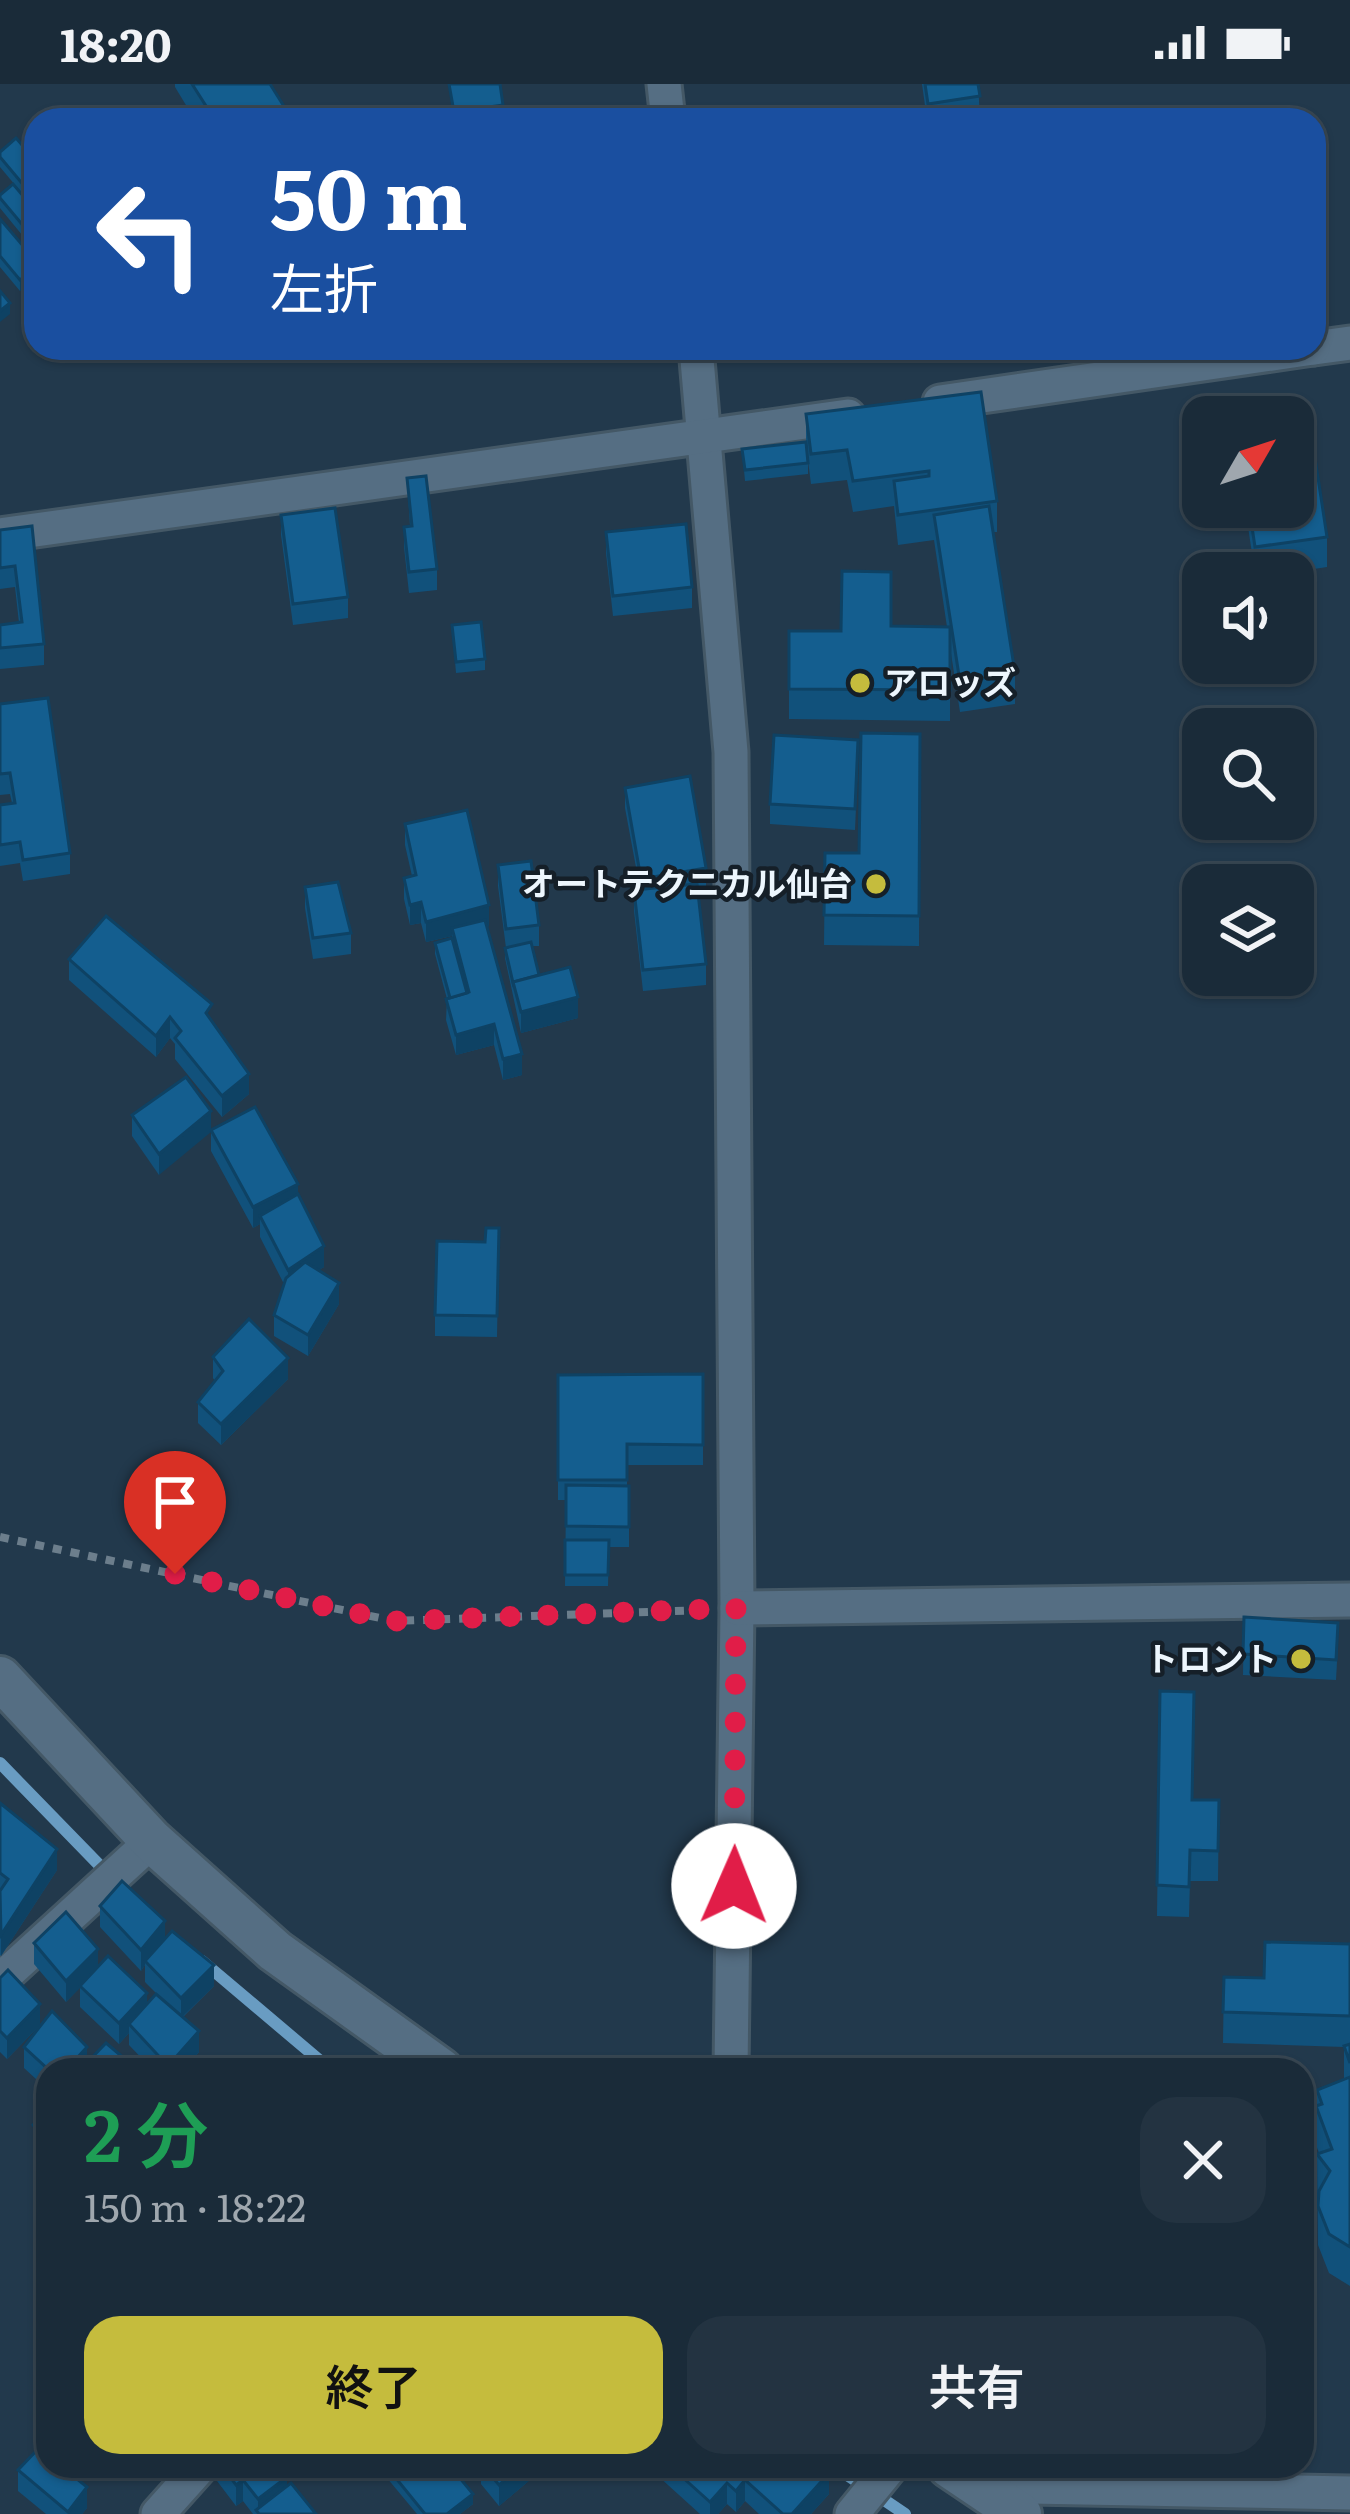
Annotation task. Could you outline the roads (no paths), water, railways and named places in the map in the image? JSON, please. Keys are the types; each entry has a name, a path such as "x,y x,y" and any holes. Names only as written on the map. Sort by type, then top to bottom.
{"street":[{"path":"697,360 731,752 736,1608 731,2058"},
{"path":"916,406 1231,360"},
{"path":"0,535 870,412"},
{"path":"736,1608 1350,1600"},
{"path":"0,1678 128,1863 275,1951 424,2058"},
{"path":"0,1980 128,1863"},
{"path":"168,2510 192,2478"},
{"path":"967,2478 1020,2514"},
{"path":"1009,2478 1350,2493"}],"waterway":[{"path":"0,1763 108,1874"},
{"path":"202,1961 317,2058"},
{"path":"852,2478 905,2514"}],"place":[{"name":"アロッズ","path":"860,683"},
{"name":"オートテクニカル仙台","path":"876,884"},
{"name":"トロント","path":"1301,1659"}]}
